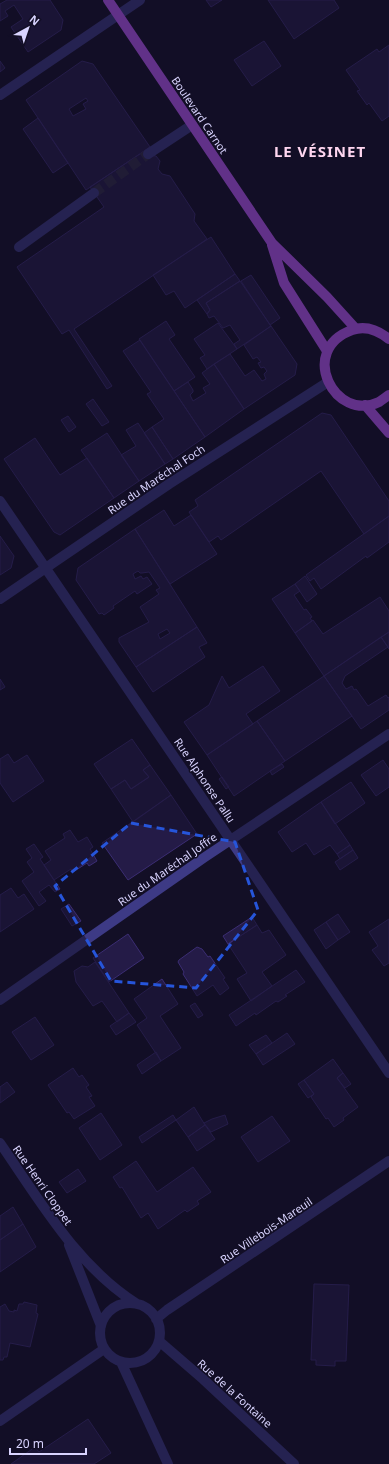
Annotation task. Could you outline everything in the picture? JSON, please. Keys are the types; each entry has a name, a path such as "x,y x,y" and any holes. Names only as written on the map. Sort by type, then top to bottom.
{"main road":[{"name":"Boulevard Carnot","path":"108,0 272,243 356,329"},
{"name":"Boulevard Carnot","path":"272,243 284,283 327,351"},
{"path":"387,334 369,329 356,329 344,333 334,340 327,351 324,369 328,382 338,396 351,403 365,405 378,402 389,395"},
{"path":"365,405 389,432"}],"street":[{"path":"0,95 140,0"},
{"path":"148,154 192,125"},
{"path":"19,246 94,193"},
{"name":"Rue du Maréchal Foch","path":"0,598 169,484 328,382"},
{"name":"Rue Alphonse Pallu","path":"0,501 389,1073"},
{"name":"Rue du Maréchal Joffre","path":"0,1000 231,840 389,734"},
{"name":"Rue Henri Cloppet","path":"0,1143 67,1240 121,1294 138,1304"},
{"name":"Rue Villebois-Mareuil","path":"156,1319 167,1310 389,1162"},
{"name":"Rue Henri Cloppet","path":"67,1240 101,1326"},
{"path":"126,1303 138,1304 148,1309 156,1319 160,1330 159,1341 154,1352 144,1360 133,1363 121,1362 104,1349 100,1338 101,1326 106,1316 115,1307 126,1303"},
{"name":"Rue de la Fontaine","path":"159,1341 294,1464"},
{"path":"0,1421 104,1349"},
{"path":"121,1362 168,1464"}],"highlighted area":[{"path":"131,823 235,842 258,910 196,988 111,981 55,886"}],"building":[{"path":"7,0 50,0 63,20 61,30 28,52 11,27 23,19 14,5 5,11 8,16 0,21 0,4"},
{"path":"206,0 222,0 211,7"},
{"path":"268,0 334,0 339,8 294,39"},
{"path":"264,41 281,66 252,86 234,60"},
{"path":"389,45 389,116 382,121 369,103 367,105 357,91 360,90 346,70 377,49 379,52"},
{"path":"0,61 5,68 0,72"},
{"path":"82,61 93,64 150,147 86,190 26,100","holes":["86,98 88,101 83,104 86,109 73,116 69,109"]},
{"path":"38,118 68,163 53,173 23,129"},
{"path":"146,150 149,155 156,156 160,161 158,169 162,174 170,176 195,214 194,221 207,239 74,329 112,386 107,389 69,330 62,334 17,267 104,207 90,187"},
{"path":"211,237 235,274 185,308 174,291 166,295 153,275"},
{"path":"235,274 240,281 206,303 210,310 207,314 197,300"},
{"path":"251,275 280,318 270,325 241,281"},
{"path":"240,281 271,326 237,349 234,344 240,340 230,325 223,328 214,316 209,318 207,314 210,310 206,303"},
{"path":"166,321 175,335 169,339 195,377 174,391 139,339"},
{"path":"218,323 237,349 207,369 200,358 205,355 194,339"},
{"path":"271,326 297,364 295,375 244,409 214,364 230,354 245,376 254,370 262,381 266,379 264,374 267,371 264,367 261,368 258,363 261,362 257,357 253,359 244,345"},
{"path":"140,340 205,437 173,459 152,427 164,419 147,394 151,392 123,351"},
{"path":"214,364 244,409 205,437 174,391 188,382 193,390 190,395 193,401 206,393 203,388 210,384 202,373"},
{"path":"93,399 109,422 102,426 86,404"},
{"path":"322,413 331,415 389,501 389,516 364,534 321,471 221,540 218,536 209,542 189,512 198,506 195,500"},
{"path":"68,416 76,427 69,432 61,420"},
{"path":"138,423 165,464 139,481 121,455 136,446 126,430"},
{"path":"152,427 173,459 165,464 144,433"},
{"path":"107,433 139,481 114,498 81,450"},
{"path":"35,438 60,475 87,458 114,498 60,535 54,532 4,459"},
{"path":"164,510 174,526 191,515 217,554 170,584 135,529"},
{"path":"389,516 389,542 367,558 366,556 321,589 314,578 310,581 306,575"},
{"path":"135,529 197,627 136,667 119,642 119,638 149,622 140,607 159,594 156,590 160,588 149,572 140,573 138,571 133,574 135,579 141,576 143,579 147,577 152,584 137,594 135,591 113,606 114,608 104,615 102,613 99,614 76,580 78,568","holes":["167,629 170,633 160,639 158,634"]},
{"path":"0,536 14,556 11,568 0,575"},
{"path":"305,576 317,594 307,602 295,584"},
{"path":"295,584 300,591 294,595 304,610 306,609 312,617 310,618 312,621 295,633 272,599"},
{"path":"380,597 389,611 389,632 324,676 295,633 313,620 323,634"},
{"path":"197,627 207,643 199,647 205,657 153,692 136,667"},
{"path":"389,632 389,649 381,637"},
{"path":"381,637 388,647 345,676 342,683 346,689 352,686 354,690 356,689 368,706 386,695 388,698 389,697 389,710 361,729 324,676"},
{"path":"263,666 280,691 246,714 253,724 207,755 184,722 209,705 222,676 229,688"},
{"path":"324,676 352,716 285,761 257,721"},
{"path":"0,679 5,687 0,690"},
{"path":"257,721 285,761 234,796 207,755"},
{"path":"132,739 150,765 143,770 149,777 131,789 125,780 111,789 94,764"},
{"path":"8,754 14,763 27,755 44,781 13,802 0,783 0,759"},
{"path":"383,760 389,769 389,787 376,796 361,775"},
{"path":"282,764 284,767 272,775 270,771"},
{"path":"150,765 171,795 133,822 111,789 125,780 131,789 149,777 143,770"},
{"path":"222,777 229,787 226,789 219,779"},
{"path":"351,782 365,803 335,824 321,802"},
{"path":"171,795 197,834 128,880 102,843"},
{"path":"321,802 350,845 337,854 330,845 314,855 306,843 292,852 278,832"},
{"path":"70,830 78,842 87,837 93,847 90,849 97,861 89,866 87,863 73,872 71,869 54,880 44,865 51,860 45,851 65,838 63,834"},
{"path":"34,844 43,857 40,859 60,889 55,892 49,885 39,892 46,901 39,906 22,881 34,872 27,862 32,858 26,849"},
{"path":"350,845 353,850 340,859 337,854"},
{"path":"353,850 358,858 340,870 335,862"},
{"path":"11,888 18,898 24,894 34,909 0,932 0,895"},
{"path":"69,904 81,921 72,926 61,909"},
{"path":"338,914 350,932 338,940 326,922"},
{"path":"252,917 257,925 228,944 223,936"},
{"path":"389,919 389,963 384,966 372,950 378,946 369,932"},
{"path":"326,922 338,940 326,949 314,930"},
{"path":"257,925 262,933 269,930 286,955 262,972 272,986 251,1001 237,979 247,973 228,944"},
{"path":"128,934 144,958 109,982 93,958"},
{"path":"197,947 202,949 208,957 210,956 225,978 223,979 229,988 220,995 213,985 197,996 183,974 184,972 178,962 179,960"},
{"path":"95,962 129,1013 117,1022 102,1001 93,1006 76,982 74,971 82,966 88,967"},
{"path":"296,970 305,982 285,995 287,996 278,1002 276,1001 256,1015 255,1013 236,1026 229,1015"},
{"path":"162,979 178,1004 160,1016 181,1048 161,1061 137,1025 147,1018 134,999"},
{"path":"195,1003 203,1015 198,1018 190,1006"},
{"path":"129,1013 136,1022 116,1035 110,1026"},
{"path":"35,1017 54,1045 31,1060 12,1032"},
{"path":"287,1033 295,1044 263,1065 256,1054"},
{"path":"266,1035 272,1043 256,1054 249,1045"},
{"path":"156,1052 161,1061 142,1074 137,1065"},
{"path":"333,1059 343,1073 337,1078 358,1107 334,1127 328,1118 326,1119 311,1097 314,1094 304,1080"},
{"path":"73,1068 79,1077 82,1075 89,1085 86,1087 92,1096 89,1097 95,1106 74,1119 69,1112 67,1113 48,1085"},
{"path":"343,1073 351,1084 345,1088 337,1078"},
{"path":"304,1080 314,1094 308,1098 298,1084"},
{"path":"7,1082 15,1092 0,1103 0,1087"},
{"path":"194,1107 205,1125 188,1137 176,1120"},
{"path":"101,1113 122,1145 100,1160 79,1128"},
{"path":"173,1115 176,1120 142,1143 139,1137"},
{"path":"225,1115 228,1124 211,1132 204,1123 212,1119"},
{"path":"272,1116 290,1141 258,1162 241,1137"},
{"path":"205,1125 215,1139 197,1151 188,1137"},
{"path":"136,1161 157,1192 193,1167 211,1192 197,1201 199,1204 187,1212 185,1210 158,1229 148,1213 141,1218 122,1187 120,1188 113,1177"},
{"path":"78,1169 86,1181 67,1193 59,1182"},
{"path":"13,1207 23,1224 0,1240 0,1216"},
{"path":"23,1224 36,1247 0,1272 0,1240"},
{"path":"314,1284 349,1285 346,1361 335,1361 335,1366 316,1365 316,1360 311,1360"},
{"path":"24,1302 37,1305 36,1313 38,1314 30,1347 10,1343 7,1357 0,1360 0,1307 5,1304 9,1311 14,1312 14,1310 17,1311 19,1304 23,1304"},
{"path":"88,1419 111,1453 94,1464 11,1464 35,1447 39,1452"}],"tunnel":[{"path":"94,193 148,154"}],"district":[{"name":"LE VÉSINET","path":"320,151"}]}
